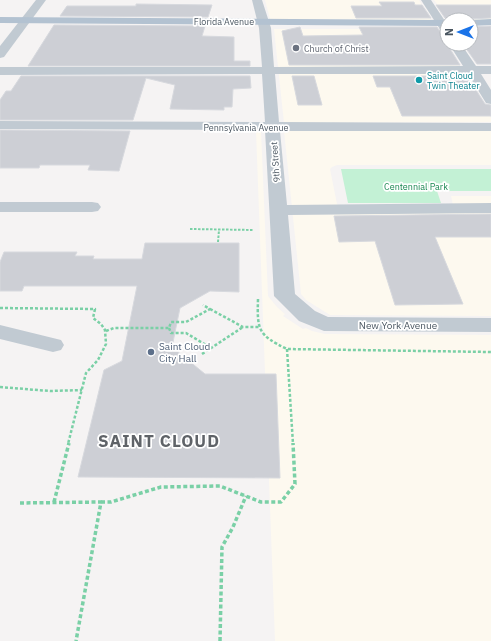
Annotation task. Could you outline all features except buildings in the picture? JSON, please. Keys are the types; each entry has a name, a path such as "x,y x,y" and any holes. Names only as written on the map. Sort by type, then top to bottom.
{"main road":[{"name":"Florida Avenue","path":"0,20 23,24 439,26"},
{"path":"479,23 491,22"},
{"name":"Florida Avenue","path":"0,28 23,24"},
{"path":"479,26 491,26"}],"street":[{"path":"0,54 41,0"},
{"name":"9th Street","path":"257,0 264,24 285,296 307,316"},
{"path":"426,0 439,18"},
{"path":"460,52 491,100"},
{"path":"0,71 491,70"},
{"name":"Pennsylvania Avenue","path":"0,125 491,127"},
{"path":"0,207 92,207"},
{"path":"278,210 491,208"},
{"name":"New York Avenue","path":"307,316 324,324 491,325"},
{"path":"0,332 53,345"}],"path":[{"path":"190,229 259,230"},
{"path":"218,242 219,230"},
{"path":"258,294 259,327 268,340 287,349 491,352"},
{"path":"203,305 242,327 259,327"},
{"path":"0,308 95,309 93,318 100,322 106,331 106,345 93,368 86,373 54,502"},
{"path":"210,309 186,322 171,322 169,328 171,333 186,333 211,348"},
{"path":"202,354 242,327"},
{"path":"106,331 114,328 169,328"},
{"path":"20,503 111,502 161,487 220,486 261,502 281,502 295,484 287,349"},
{"path":"0,386 50,391 82,390"},
{"path":"220,641 222,547 233,527 246,496"},
{"path":"76,641 101,502"}],"shaded area":[{"path":"265,0 419,0 431,20 270,19"},
{"path":"434,0 491,0 491,20 479,20 479,12 442,12"},
{"path":"274,29 436,29 439,34 439,52 450,52 491,118 491,122 284,123"},
{"path":"256,131 261,131 268,296 285,314 283,316 303,329 306,328 325,334 491,335 491,641 275,641"},
{"path":"284,131 491,131 491,165 337,165 330,169 337,204 342,207 453,205 451,196 491,196 491,316 330,315 306,300 301,294"}],"green space":[{"name":"Centennial Park","path":"341,169 491,169 491,191 437,191 441,203 348,203"}],"place":[{"name":"Church of Christ","path":"296,48"},
{"name":"Saint Cloud Twin Theater","path":"419,80"},
{"name":"Saint Cloud City Hall","path":"151,352"}],"district":[{"name":"SAINT CLOUD","path":"159,441"}]}
